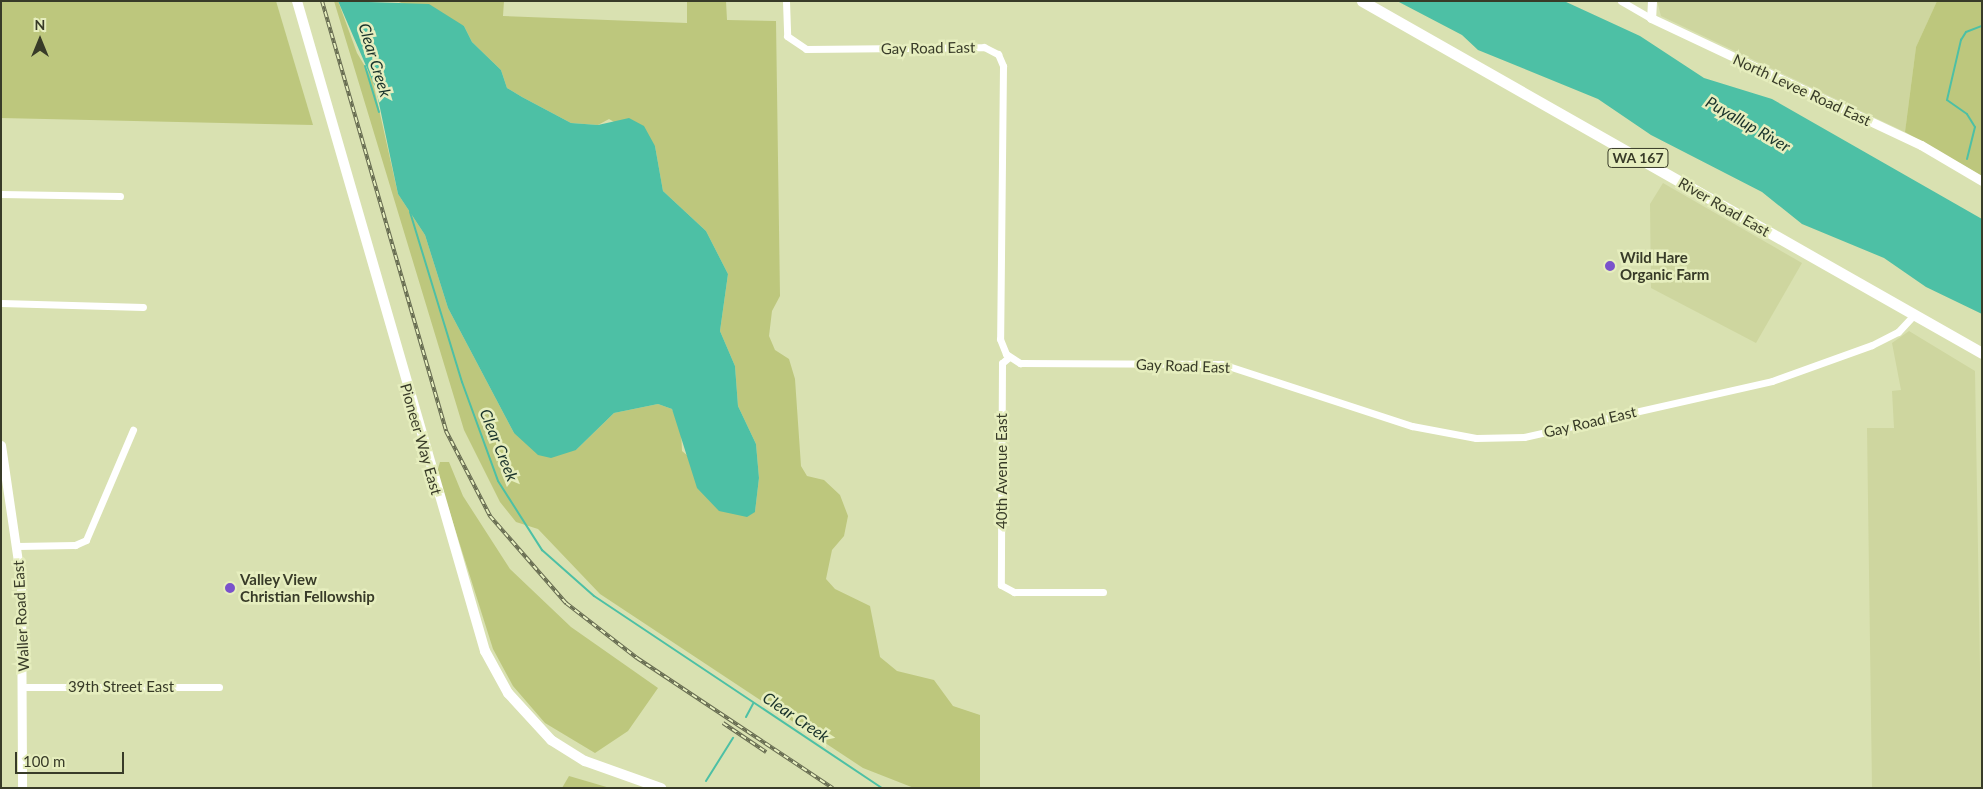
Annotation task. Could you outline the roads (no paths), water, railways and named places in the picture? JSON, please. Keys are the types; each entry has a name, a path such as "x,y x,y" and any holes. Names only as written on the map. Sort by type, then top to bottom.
{"main road":[{"name":"Pioneer Way East","path":"298,1 485,651 508,694 551,740 586,761 661,788"},
{"name":"River Road East","path":"1362,1 1982,353"}],"street":[{"name":"Gay Road East","path":"786,1 787,36 806,49 984,47 998,54 1003,66 1000,339 1009,357 1034,365 1222,364 1412,426 1451,435 1502,438 1541,434 1772,381 1872,345 1898,332 1914,315"},
{"name":"North Levee Road East","path":"1621,1 1651,18 1921,145 1982,181"},
{"path":"1651,18 1652,1"},
{"path":"1,194 120,196"},
{"path":"1,303 143,307"},
{"name":"40th Avenue East","path":"1009,357 1002,363 1003,589 1103,592"},
{"path":"17,546 75,545 86,540 133,430"},
{"name":"Waller Road East","path":"1,445 17,546 24,687 22,788"},
{"name":"39th Street East","path":"24,687 219,687"}],"water":[{"path":"338,1 429,4 464,26 472,42 501,70 507,88 522,97 571,123 598,125 629,118 644,126 655,146 663,191 706,231 728,274 720,331 735,366 738,406 756,444 759,478 755,512 747,517 719,511 697,488 672,409 658,404 614,413 576,450 551,458 538,455 514,433 448,308 425,235 398,194 376,89"},
{"name":"Puyallup River","path":"1397,1 1564,1 1640,36 1704,78 1772,99 1982,219 1982,314 1926,287 1884,258 1802,224 1762,192 1651,135 1598,99 1478,50 1462,35"}],"waterway":[{"path":"1967,159 1975,127 1967,114 1947,100 1961,40 1966,32 1982,26"},
{"name":"Clear Creek","path":"365,66 379,112"},
{"name":"Clear Creek","path":"410,212 462,382 498,481 542,550 594,596 882,788"},
{"path":"746,717 753,704"},
{"path":"706,781 733,738"}],"railway":[{"path":"322,1 446,431 490,516 566,603 637,658 833,788"},
{"path":"723,723 766,752"}],"place":[{"name":"Wild Hare Organic Farm","path":"1610,266"},
{"name":"Valley View Christian Fellowship","path":"230,588"}]}
